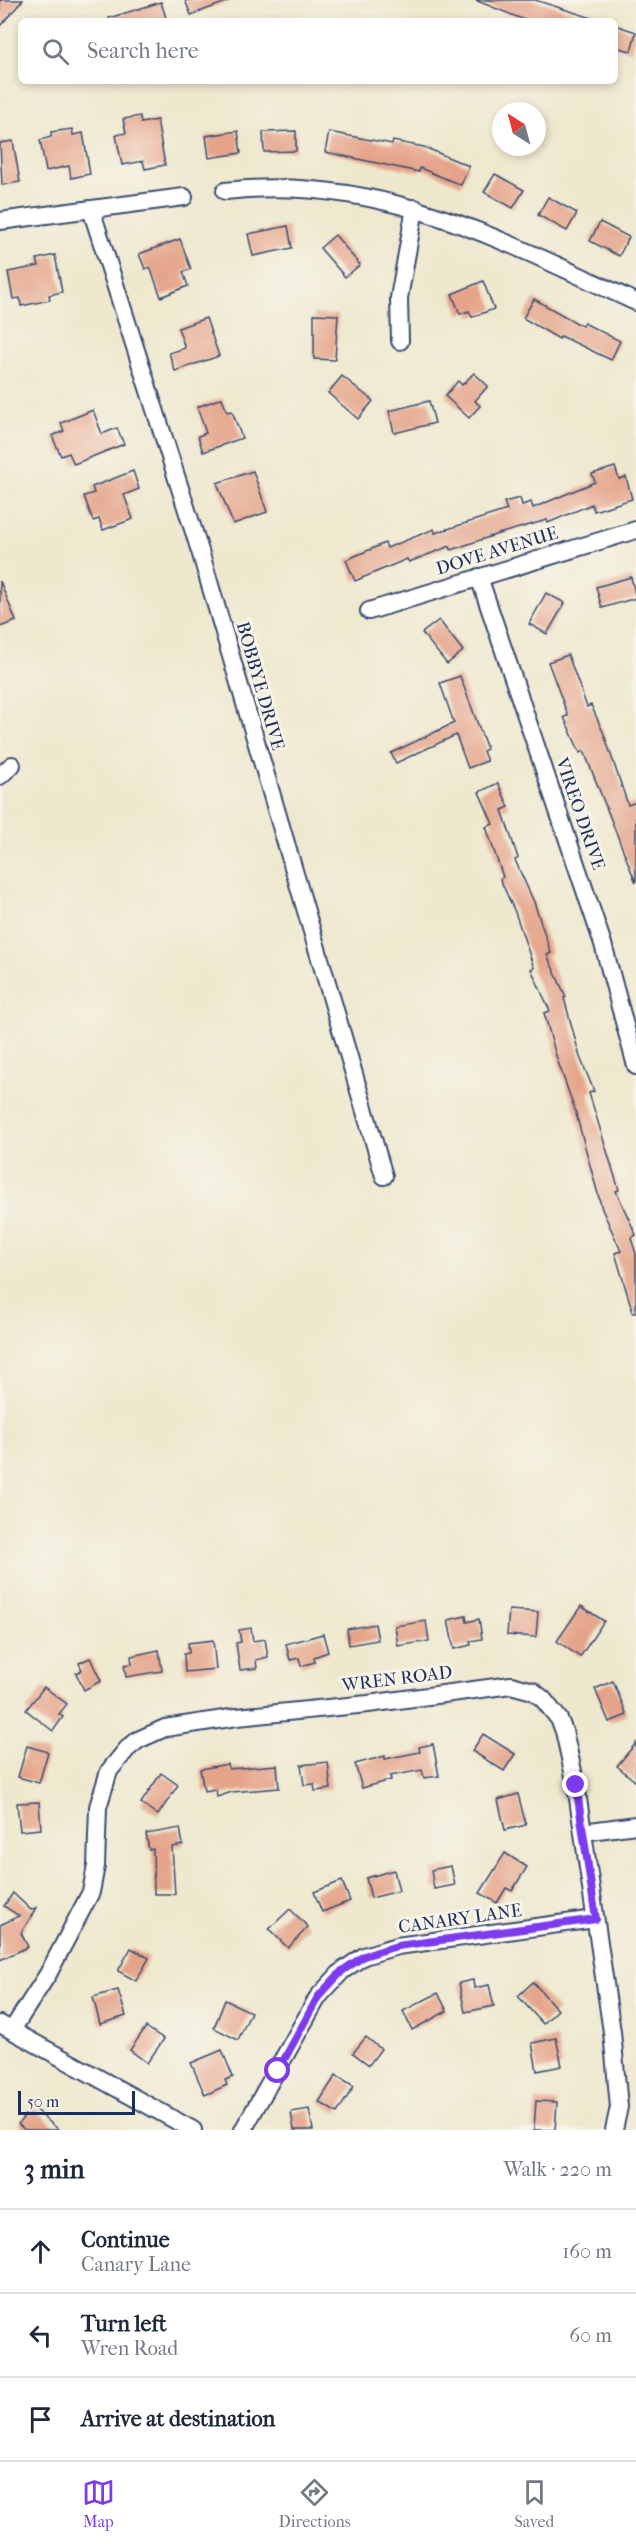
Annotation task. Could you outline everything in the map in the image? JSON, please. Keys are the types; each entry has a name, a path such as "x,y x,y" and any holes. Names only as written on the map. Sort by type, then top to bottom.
{"street":[{"path":"225,191 273,187 312,188 371,197 415,208 487,233 636,302"},
{"path":"0,221 184,196"},
{"name":"BOBBYE DRIVE","path":"91,208 200,551 384,1176"},
{"path":"400,341 399,298 415,208"},
{"name":"DOVE AVENUE","path":"369,611 636,530"},
{"name":"VIREO DRIVE","path":"479,577 603,944 636,1066"},
{"name":"WREN ROAD","path":"6,2027 48,1974 91,1892 96,1866 98,1807 109,1771 127,1749 138,1740 165,1728 511,1685 521,1687 543,1699 559,1719 576,1785 618,2092 614,2130"},
{"path":"583,1832 636,1825"},
{"name":"CANARY LANE","path":"243,2130 318,1997 342,1971 364,1956 397,1946 596,1919"},
{"path":"6,2027 193,2130"}],"building":[{"path":"0,0 23,0 0,26"},
{"path":"185,0 228,0 229,1 191,15"},
{"path":"475,0 535,0 592,18 520,18"},
{"path":"161,2 166,18 109,18"},
{"path":"618,26 636,32 631,51 618,48"},
{"path":"140,116 141,123 157,120 165,165 145,169 143,161 122,165 116,135 126,133 123,119"},
{"path":"72,129 73,135 83,133 90,174 71,178 69,166 46,171 40,140 51,137 51,132"},
{"path":"238,131 241,153 209,158 206,136"},
{"path":"296,131 296,151 264,152 263,132"},
{"path":"329,132 392,144 393,141 424,147 469,166 461,185 420,168 419,172 325,152"},
{"path":"13,141 20,182 2,185 0,143"},
{"path":"495,174 524,190 513,208 484,192"},
{"path":"548,197 577,213 567,231 538,215"},
{"path":"600,222 629,237 619,256 590,241"},
{"path":"288,226 292,248 253,256 248,234"},
{"path":"335,235 360,265 345,277 320,248"},
{"path":"180,239 191,269 183,272 188,286 161,297 150,267 145,269 139,254"},
{"path":"55,255 62,292 49,295 50,300 21,306 20,298 13,299 8,272 39,266 37,259"},
{"path":"483,281 494,309 472,317 469,311 460,314 452,294"},
{"path":"534,299 582,326 584,323 620,341 611,360 561,336 559,339 523,318"},
{"path":"314,314 338,315 335,360 314,359"},
{"path":"206,318 219,356 175,371 169,353 185,348 178,328"},
{"path":"474,373 488,386 475,401 480,406 469,418 445,396 458,381 462,385"},
{"path":"342,376 373,401 358,419 328,393"},
{"path":"222,398 227,412 232,411 242,438 203,452 198,436 206,433 197,407"},
{"path":"429,401 435,423 394,433 389,411"},
{"path":"93,410 102,434 117,428 124,444 74,464 69,453 61,456 52,436 64,431 61,423"},
{"path":"615,467 619,479 626,477 632,499 594,511 592,504 548,523 547,520 451,550 450,546 409,562 407,559 355,581 346,560 385,543 387,548 434,529 435,533 507,510 504,502 520,498 522,505 531,502 533,508 595,482 592,474"},
{"path":"133,471 139,489 124,495 133,519 103,530 99,519 93,521 84,496 94,493 92,487"},
{"path":"253,471 267,512 233,524 217,483"},
{"path":"631,577 636,598 602,608 596,587"},
{"path":"0,581 16,621 0,627"},
{"path":"546,593 565,603 547,634 529,624"},
{"path":"439,620 463,651 447,664 422,633"},
{"path":"568,655 587,707 591,705 604,734 628,805 636,802 636,883 584,751 580,753 564,717 568,716 548,662"},
{"path":"460,676 487,749 483,751 487,761 468,768 456,735 396,763 391,753 454,723 440,683"},
{"path":"498,783 509,807 502,810 518,858 515,860 534,902 551,953 547,955 566,997 564,998 580,1057 594,1091 589,1093 619,1190 616,1191 636,1235 631,1238 636,1254 636,1313 633,1313 615,1253 621,1251 602,1209 575,1110 557,1059 544,1013 550,1011 531,969 534,968 515,912 500,879 503,877 486,827 493,824 479,792"},
{"path":"581,1606 604,1621 580,1657 557,1641"},
{"path":"509,1610 538,1612 536,1637 507,1635"},
{"path":"466,1616 467,1622 479,1619 482,1639 470,1641 471,1645 454,1649 448,1620"},
{"path":"426,1621 429,1641 398,1646 395,1626"},
{"path":"375,1624 378,1640 349,1645 347,1629"},
{"path":"251,1628 253,1641 265,1639 268,1657 256,1660 257,1668 240,1670 236,1643 241,1642 239,1630"},
{"path":"323,1634 328,1652 314,1657 315,1662 301,1666 299,1658 290,1660 286,1644"},
{"path":"213,1640 216,1669 185,1672 184,1654 189,1653 188,1643"},
{"path":"159,1650 162,1671 126,1677 124,1665 132,1664 131,1656"},
{"path":"90,1658 101,1681 84,1690 76,1673 82,1670 79,1663"},
{"path":"613,1681 627,1715 609,1722 595,1689"},
{"path":"44,1687 67,1704 59,1714 63,1717 53,1731 26,1710"},
{"path":"483,1734 515,1754 504,1771 472,1751"},
{"path":"636,1743 636,1782 617,1766"},
{"path":"433,1744 439,1776 424,1778 422,1770 390,1776 391,1780 362,1788 355,1764 385,1756 385,1759 420,1752 419,1747"},
{"path":"27,1746 48,1752 39,1783 18,1777"},
{"path":"328,1762 331,1789 315,1791 314,1784 304,1785 301,1765"},
{"path":"228,1764 229,1769 277,1765 279,1788 232,1792 217,1797 216,1789 204,1791 200,1769"},
{"path":"161,1773 178,1785 158,1815 141,1803"},
{"path":"518,1794 526,1825 505,1830 498,1800"},
{"path":"39,1802 41,1829 20,1831 17,1803"},
{"path":"180,1828 183,1845 172,1847 175,1894 154,1894 153,1849 149,1850 146,1834"},
{"path":"505,1853 527,1867 512,1891 506,1888 497,1903 480,1893"},
{"path":"451,1866 455,1885 434,1889 431,1870"},
{"path":"394,1870 399,1891 371,1898 366,1878"},
{"path":"342,1881 350,1901 322,1912 314,1892"},
{"path":"13,1893 31,1910 37,1907 21,1933 28,1947 0,1960 0,1925 19,1916 4,1906"},
{"path":"290,1909 308,1927 288,1948 269,1929"},
{"path":"131,1948 149,1958 136,1981 118,1971"},
{"path":"473,1980 474,1988 489,1985 494,2006 465,2012 459,1983"},
{"path":"533,1982 558,2010 543,2024 518,1996"},
{"path":"118,1990 126,2016 100,2024 93,1997"},
{"path":"438,1993 447,2011 412,2030 403,2011"},
{"path":"225,2000 251,2012 238,2040 214,2028"},
{"path":"146,2027 164,2039 147,2063 130,2050"},
{"path":"366,2037 381,2049 369,2065 353,2053"},
{"path":"556,2038 562,2066 537,2071 532,2043"},
{"path":"222,2050 233,2077 225,2080 227,2085 205,2095 191,2063"},
{"path":"336,2075 354,2086 337,2113 319,2102"},
{"path":"536,2101 557,2102 555,2130 534,2130"},
{"path":"32,2107 59,2130 25,2130 18,2124"},
{"path":"309,2109 313,2130 294,2130 291,2112"}],"route":[{"path":"278,2071 318,1997 342,1971 364,1956 397,1946 596,1919 576,1785"}]}
